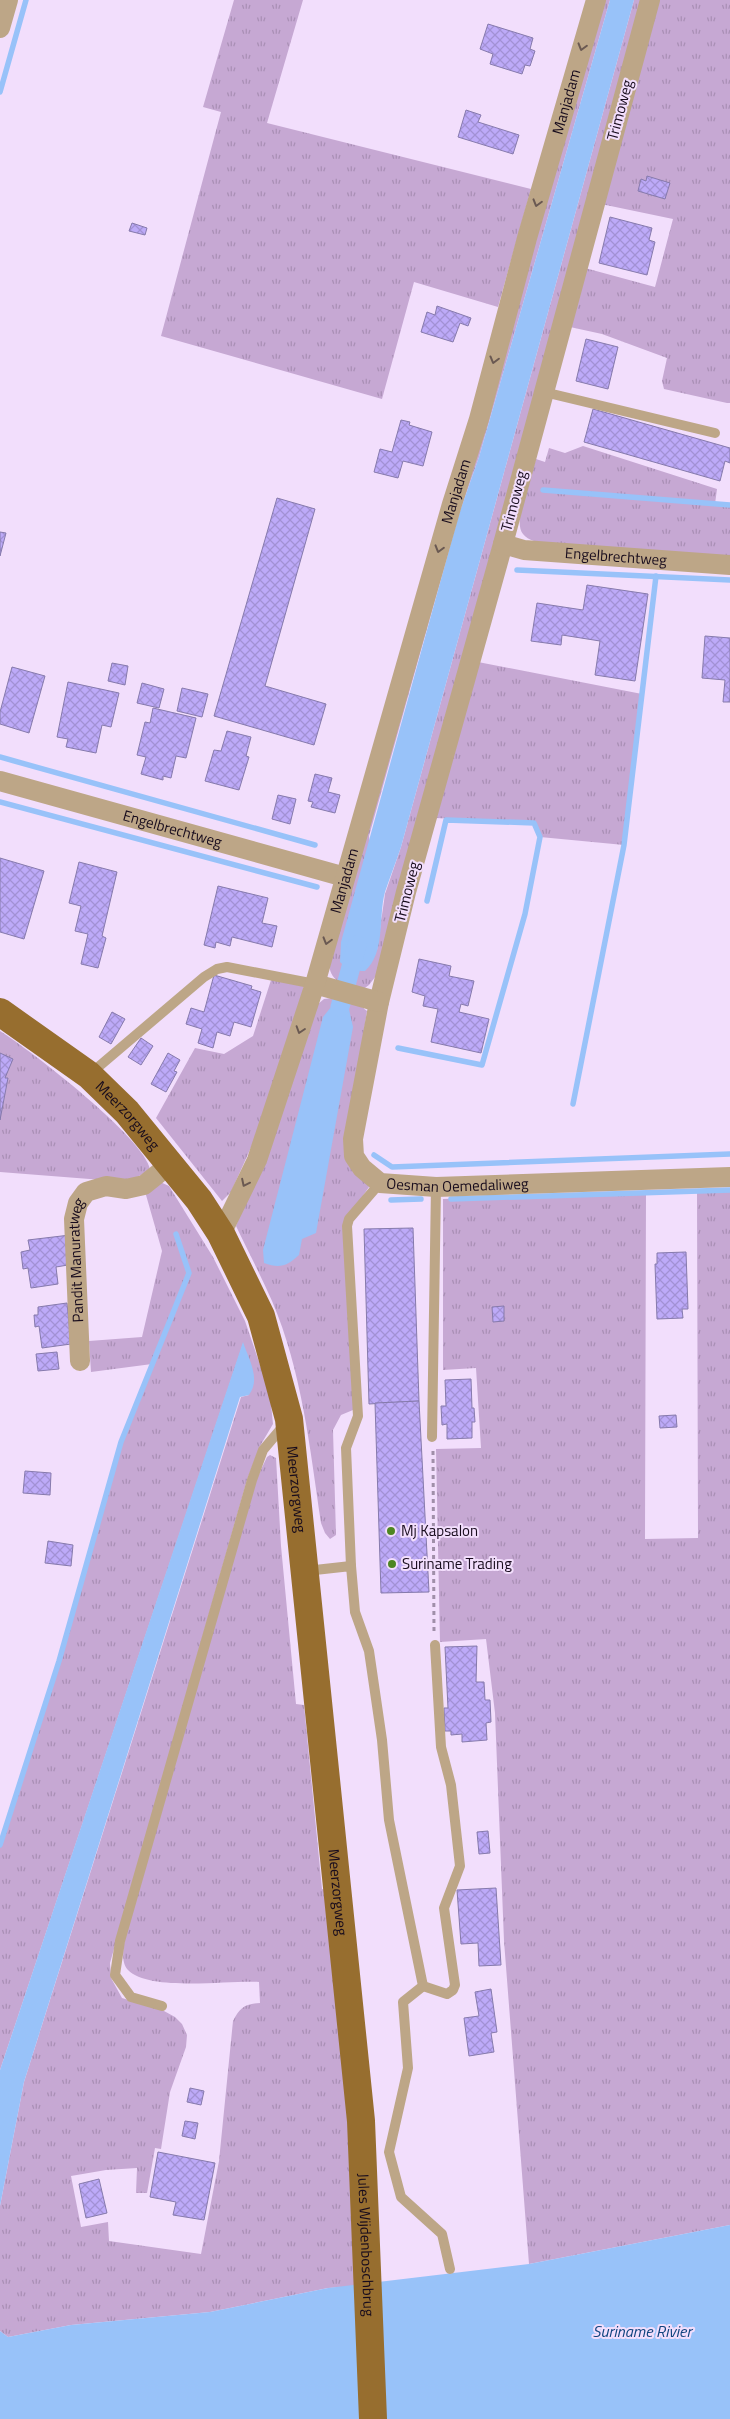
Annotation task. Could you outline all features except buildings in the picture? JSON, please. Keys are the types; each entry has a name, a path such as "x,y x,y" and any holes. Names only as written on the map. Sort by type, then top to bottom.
{"main road":[{"name":"Meerzorgweg","path":"0,1012 30,1031 89,1075 127,1112 199,1200 220,1234 261,1316 289,1419 356,2071"},
{"name":"Jules Wijdenboschbrug","path":"356,2071 361,2121 373,2419"}],"street":[{"path":"0,28 8,0"},
{"name":"Manjadam","path":"220,1234 257,1160 320,985 345,877 478,419 596,0"},
{"name":"Trimoweg","path":"374,1001 503,544 650,0"},
{"name":"Engelbrechtweg","path":"503,544 524,550 730,565"},
{"name":"Engelbrechtweg","path":"0,781 345,877"},
{"path":"320,985 374,1001"},
{"name":"Oesman Oemedaliweg","path":"374,1001 353,1139 354,1156 362,1168 380,1183 436,1187 730,1177"},
{"name":"Pandit Manuratweg","path":"80,1361 74,1219 78,1203 86,1192 106,1186 126,1189 144,1185 169,1165"}],"lane":[{"path":"544,392 715,433"},
{"path":"89,1075 217,969 240,968 320,985"},
{"path":"380,1183 349,1218 347,1226 358,1416 346,1448 351,1566 355,1612 369,1651 382,1740 389,1820 423,1986"},
{"path":"432,1437 436,1187"},
{"path":"162,2006 131,1997 115,1975 120,1941 252,1480 263,1450 289,1419"},
{"path":"306,1570 351,1566"},
{"path":"423,1986 446,1994 453,1990 455,1985 444,1908 460,1866 452,1785 441,1747 435,1645"},
{"path":"423,1986 403,2002 408,2068 389,2152 401,2197 442,2234 450,2269"}],"path":[{"path":"432,1437 435,1645"}],"green space":[{"path":"234,0 303,0 267,123 531,189 498,307 414,282 382,399 161,336 221,112 203,107"},
{"path":"600,0 610,0 479,457 459,514 369,836 377,950 385,894 401,847 634,0 644,0 379,972 369,985 362,990 343,984 334,978 331,974 329,961"},
{"path":"656,0 730,0 730,403 664,389 662,381 667,358 602,334 570,327 585,268 655,287 673,219 601,204"},
{"path":"583,446 717,489 715,504 730,505 730,558 547,544 534,541 525,536 520,528 521,509 536,459 545,462 549,448 565,453"},
{"path":"478,662 642,694 624,845 540,837 534,823 436,818"},
{"path":"272,977 303,983 305,996 257,1134 231,1192 222,1201 156,1118 195,1048 224,1054 253,1036"},
{"path":"333,998 359,1005 367,1011 351,1120 369,1187 344,1223 355,1395 353,1410 341,1415 333,1430 336,1535 330,1539 321,1523 304,1410 291,1355 272,1301 236,1226 318,1004 324,999"},
{"path":"0,1031 59,1075 108,1117 129,1137 143,1156 150,1170 128,1182 0,1172"},
{"path":"158,1181 169,1186 213,1257 245,1321 270,1394 273,1424 260,1446 247,1480 110,1963 111,1978 122,1998 164,2011 175,2017 182,2024 187,2035 186,2047 170,2092 161,2149 155,2148 147,2193 136,2193 137,2168 106,2170 71,2176 81,2227 108,2222 109,2241 201,2254 219,2161 233,2021 243,2008 250,2004 260,2003 259,1982 191,1984 153,1981 138,1977 128,1970 124,1963 123,1949 257,1478 267,1457 270,1455 276,1458 281,1546 296,1704 304,1705 322,1889 330,1891 362,2286 328,2288 210,2312 71,2325 8,2337 0,2331 0,2206 24,2082 241,1397 249,1395 243,1344 0,2070 0,1845 59,1661 121,1442 152,1364 91,1372 89,1341 142,1337 162,1251 144,1188"},
{"path":"730,1190 730,2225 529,2264 504,1941 495,1713 486,1639 440,1642 436,1449 481,1448 476,1368 443,1370 443,1199 646,1193 645,1539 698,1538 697,1191"}],"water":[{"path":"610,0 634,0 401,847 385,892 379,944 372,963 365,971 355,970 340,962 341,942 459,514 479,457"},
{"path":"335,1002 348,1005 353,1027 316,1233 302,1239 299,1255 291,1262 279,1266 270,1265 264,1263 263,1250 323,1017"},
{"path":"243,1342 253,1369 254,1382 249,1395 240,1397 24,2082 0,2206 0,2070"},
{"name":"Suriname Rivier","path":"730,2225 730,2419 0,2419 0,2331 8,2337 71,2325 210,2312 328,2288 529,2264"}],"waterway":[{"path":"0,92 26,0"},
{"path":"543,490 730,505"},
{"path":"517,570 730,580"},
{"path":"573,1104 624,845 656,576"},
{"path":"0,757 315,845"},
{"path":"0,802 317,887"},
{"path":"398,1048 482,1065 525,914 540,837 534,823 446,820 427,901"},
{"path":"340,1007 357,945"},
{"path":"374,1155 392,1167 730,1154"},
{"path":"451,1199 730,1190"},
{"path":"391,1200 421,1199"},
{"path":"0,1845 59,1661 121,1442 189,1273 176,1234"}],"place":[{"name":"Mj Kapsalon","path":"391,1531"},
{"name":"Suriname Trading","path":"392,1564"}]}
